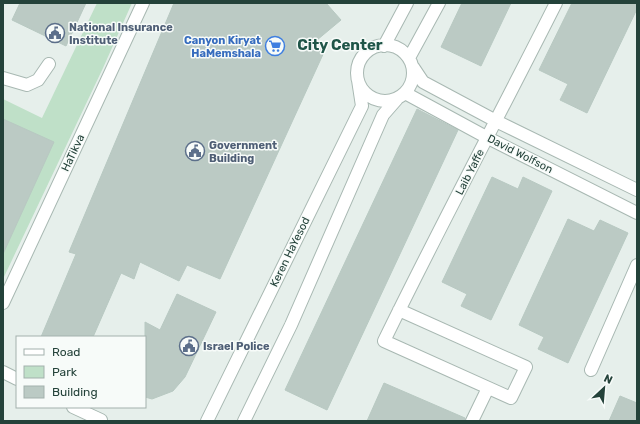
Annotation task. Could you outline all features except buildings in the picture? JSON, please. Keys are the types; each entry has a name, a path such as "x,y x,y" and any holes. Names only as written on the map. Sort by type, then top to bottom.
{"street":[{"name":"HaTikva","path":"3,303 143,3"},
{"path":"384,46 407,3"},
{"path":"411,63 439,3"},
{"name":"Laib Yaffe","path":"488,388 384,341 556,3"},
{"path":"244,421 291,325 383,115 401,96 411,85 413,76 411,63 404,52 389,45 372,48 365,53 359,61 357,71 358,80 362,89 369,96 383,101 388,101 401,96"},
{"name":"David Wolfson","path":"411,63 424,82 496,121 637,190"},
{"path":"3,78 27,85 38,80 49,64"},
{"name":"Keren HaYesod","path":"207,421 362,106 358,80"},
{"name":"David Wolfson","path":"401,96 637,213"},
{"path":"591,370 637,265"},
{"path":"400,310 526,366 511,398 488,388 472,421"},
{"path":"3,372 16,378"},
{"path":"75,408 101,420"}],"green space":[{"path":"97,3 132,3 103,68 3,279 3,99 42,118"}],"place":[{"name":"National Insurance Institute","path":"55,33"},
{"name":"Canyon Kiryat HaMemshala","path":"275,46"},
{"name":"Government Building","path":"195,151"},
{"name":"Israel Police","path":"189,346"}],"district":[{"name":"City Center","path":"340,45"}]}
